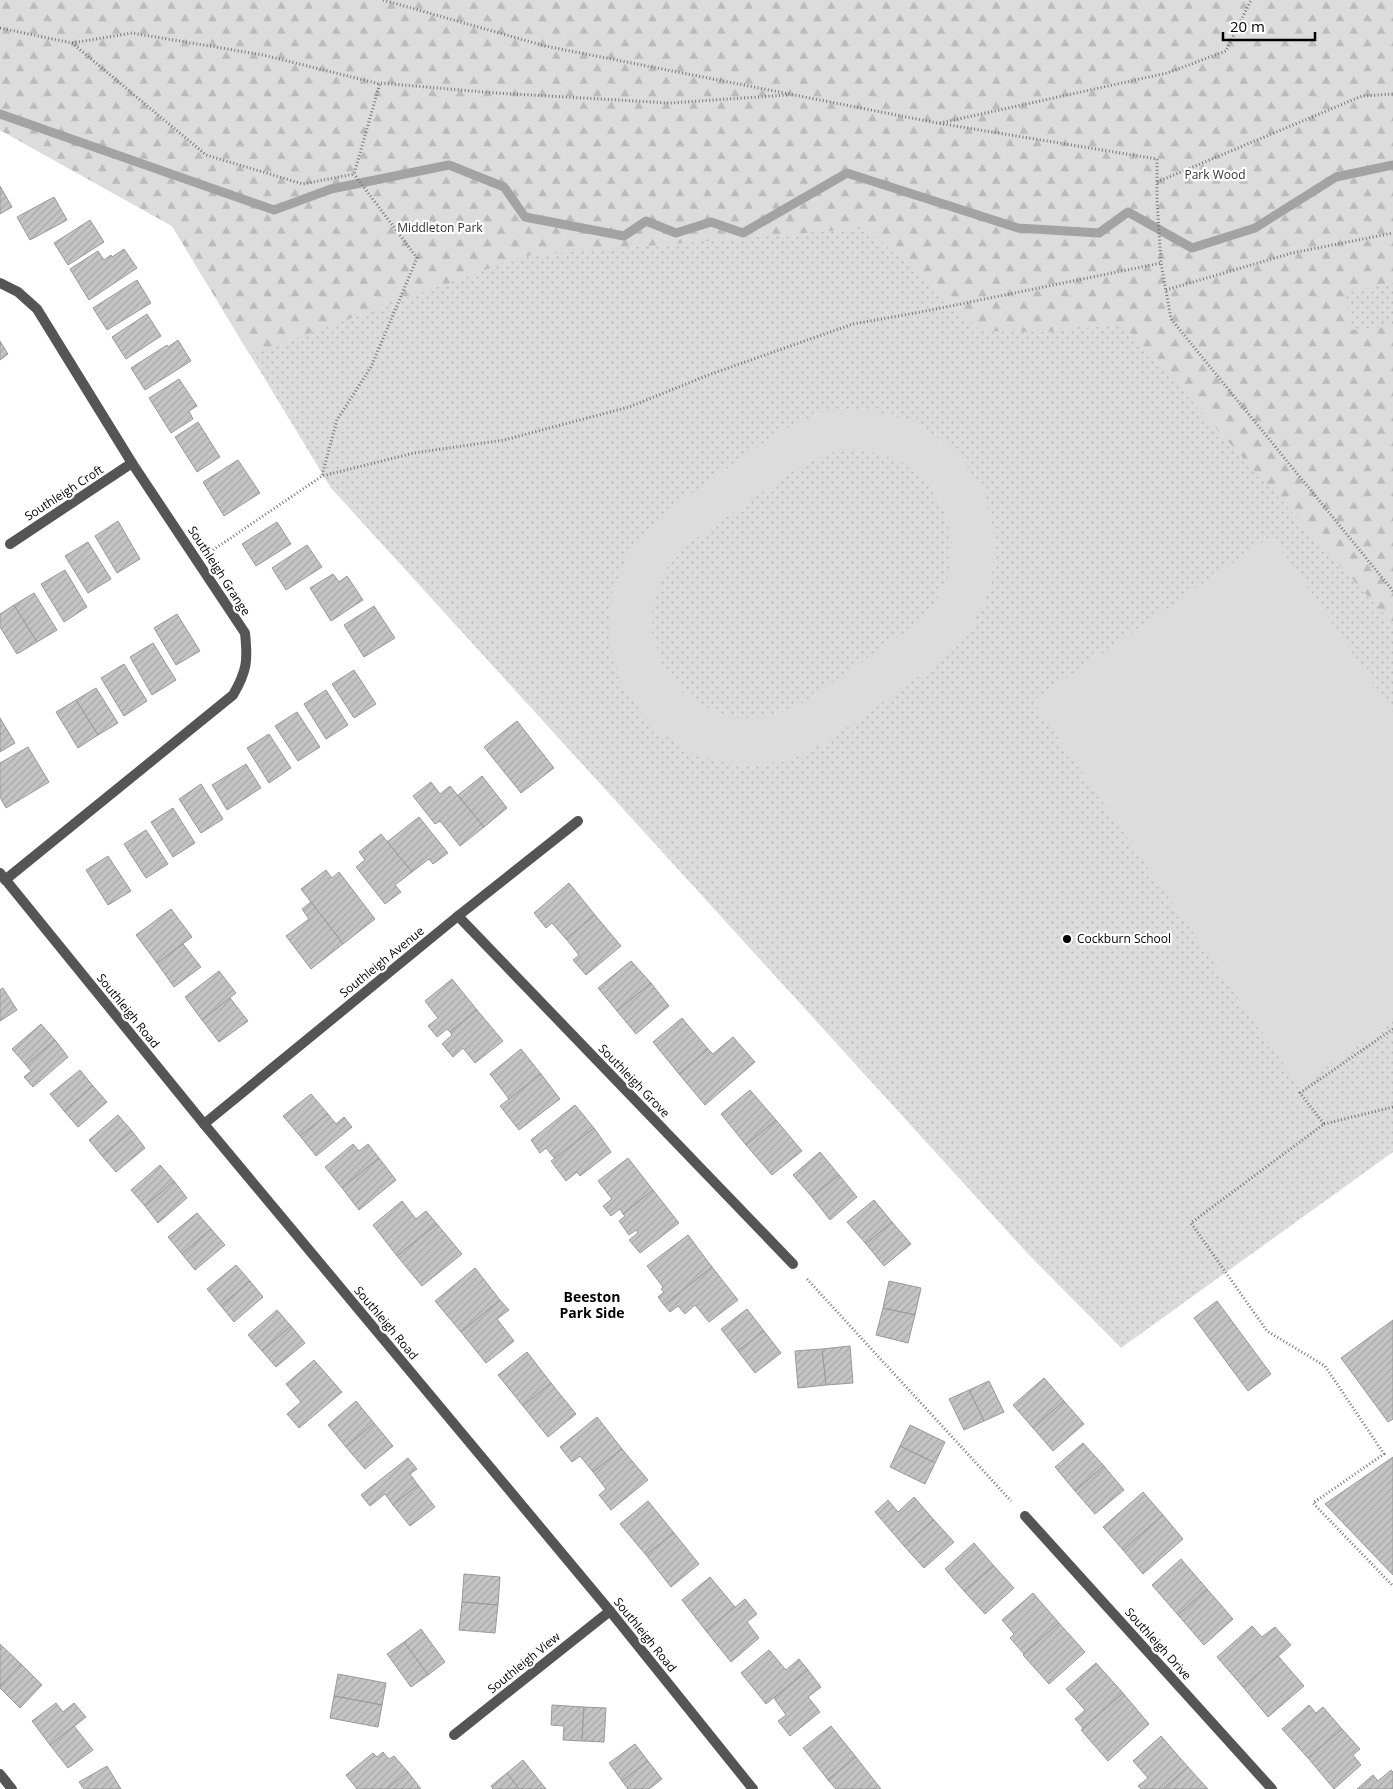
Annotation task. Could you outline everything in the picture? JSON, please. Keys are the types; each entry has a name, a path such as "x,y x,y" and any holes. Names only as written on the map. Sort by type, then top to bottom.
{"street":[{"name":"Southleigh Grange","path":"0,283 18,292 37,309 132,463 245,633 248,655 244,676 233,695 2,877"},
{"name":"Southleigh Croft","path":"10,544 132,463"},
{"name":"Southleigh Avenue","path":"204,1124 458,916 578,821"},
{"name":"Southleigh Road","path":"2,877 204,1124 610,1611 753,1789"},
{"name":"Southleigh Grove","path":"458,916 793,1264"},
{"name":"Southleigh Drive","path":"1025,1516 1272,1789"},
{"name":"Southleigh View","path":"454,1735 610,1611"},
{"path":"0,1774 12,1789"}],"path":[{"path":"384,0 546,46 937,123 1157,159 1157,200 1161,262 1171,319 1393,591"},
{"path":"390,0 394,3"},
{"path":"937,123 1167,73 1226,51 1251,0"},
{"path":"0,28 72,42 132,33 263,55 380,84 670,103 793,95"},
{"path":"72,42 206,154 303,184 354,174"},
{"path":"354,174 380,84"},
{"path":"1157,182 1362,96 1393,94"},
{"path":"322,476 337,420 371,367 418,258 354,174"},
{"path":"1166,290 1292,253 1393,233"},
{"path":"198,560 322,476 414,453 504,440 628,407 711,374 853,324 921,312 1161,262"},
{"path":"1324,1124 1300,1093 1393,1029"},
{"path":"1393,1107 1324,1124 1191,1223 1267,1331 1325,1366 1384,1454 1313,1503 1393,1586"},
{"path":"793,1264 1025,1516"}],"green space":[{"name":"Middleton Park","path":"0,0 1393,0 1393,1152 1121,1348 1029,1255 331,488 172,226 0,130"},
{"name":"Park Wood","path":"0,0 1393,0 1393,283 1346,293 1351,330 1393,326 1393,624 1122,324 1046,332 981,331 866,228 523,256 250,355 172,226 0,130"},
{"path":"871,410 917,423 957,452 984,492 995,539 991,587 970,631 935,665 831,739 788,761 740,766 693,754 653,727 624,689 609,643 612,594 630,550 663,514 779,432 823,412","holes":["867,451 899,460 926,481 944,509 952,541 949,575 934,605 911,628 806,701 775,715 742,719 710,710 682,692 662,665 652,632 653,599 667,568 689,543 802,465 833,452"]},
{"path":"1272,536 1393,712 1393,1021 1299,1086 1033,701"}],"building":[{"path":"0,186 12,207 0,214"},
{"path":"54,197 67,220 30,240 17,217"},
{"path":"90,220 104,242 68,265 54,243"},
{"path":"124,249 137,268 89,300 70,269 98,251 104,260"},
{"path":"137,280 151,303 107,330 93,308"},
{"path":"147,314 161,336 126,359 112,337"},
{"path":"178,340 191,361 145,390 131,368"},
{"path":"0,341 8,354 0,360"},
{"path":"179,379 197,406 189,411 193,419 171,433 149,398"},
{"path":"198,422 220,457 197,472 175,437"},
{"path":"238,460 260,493 224,516 203,482"},
{"path":"118,521 140,559 117,573 95,536"},
{"path":"277,522 291,544 256,566 242,544"},
{"path":"88,542 111,579 88,593 65,556"},
{"path":"307,545 322,567 286,590 272,568"},
{"path":"65,570 87,607 64,622 41,584"},
{"path":"333,574 339,582 347,576 363,600 331,621 310,588"},
{"path":"34,593 57,630 37,642 14,605"},
{"path":"14,605 37,642 17,654 0,627 0,614"},
{"path":"374,606 395,638 364,657 344,625"},
{"path":"177,614 200,651 176,665 154,628"},
{"path":"153,643 176,680 152,695 130,657"},
{"path":"124,664 147,701 124,716 101,678"},
{"path":"354,670 376,704 354,718 332,684"},
{"path":"96,688 118,723 98,735 76,700"},
{"path":"326,690 348,725 326,739 304,704"},
{"path":"76,700 98,735 78,748 56,712"},
{"path":"297,712 320,747 298,761 275,726"},
{"path":"0,718 15,743 0,752"},
{"path":"517,721 554,768 521,793 484,747"},
{"path":"269,734 291,768 269,783 247,748"},
{"path":"28,747 49,782 6,808 0,797 0,763"},
{"path":"246,764 261,788 227,810 212,785"},
{"path":"482,776 507,808 484,827 458,795"},
{"path":"431,782 440,794 450,786 484,827 460,846 440,821 435,824 413,796"},
{"path":"201,784 223,819 201,833 179,799"},
{"path":"173,808 195,843 173,857 151,822"},
{"path":"419,817 448,853 433,864 429,859 412,872 387,842"},
{"path":"146,830 168,864 146,878 124,844"},
{"path":"381,834 412,872 395,885 401,892 385,904 356,867 365,860 359,852"},
{"path":"108,856 131,891 108,905 86,870"},
{"path":"326,870 332,878 339,872 375,919 343,944 301,889"},
{"path":"569,883 595,915 566,939 552,923 546,928 534,913"},
{"path":"311,902 343,944 311,969 286,936 309,919 302,909"},
{"path":"171,909 192,937 157,963 136,935"},
{"path":"595,915 621,946 586,975 573,960 579,955 566,939"},
{"path":"183,944 201,967 174,987 157,963"},
{"path":"631,961 651,983 617,1011 598,988"},
{"path":"219,971 236,993 202,1020 185,997"},
{"path":"452,979 477,1010 450,1032 447,1029 437,1037 428,1026 438,1018 425,1001"},
{"path":"651,983 669,1006 636,1034 617,1011"},
{"path":"3,988 17,1010 0,1021 0,990"},
{"path":"230,998 248,1021 219,1042 202,1020"},
{"path":"477,1010 503,1041 475,1063 463,1048 453,1057 442,1044 452,1035 450,1032"},
{"path":"682,1018 708,1049 679,1074 653,1042"},
{"path":"41,1024 55,1040 26,1065 12,1049"},
{"path":"733,1037 755,1062 705,1105 679,1074 708,1049 713,1054"},
{"path":"55,1040 68,1057 33,1087 24,1077 31,1071 26,1065"},
{"path":"521,1049 541,1074 509,1099 490,1074"},
{"path":"80,1070 93,1086 64,1111 50,1094"},
{"path":"541,1074 560,1099 519,1130 500,1106"},
{"path":"93,1086 107,1102 78,1127 64,1111"},
{"path":"750,1090 776,1120 746,1145 721,1114"},
{"path":"311,1094 328,1114 300,1136 283,1116"},
{"path":"575,1105 594,1128 555,1159 546,1148 540,1153 531,1140"},
{"path":"328,1114 336,1124 344,1117 352,1127 316,1156 300,1136"},
{"path":"118,1115 132,1131 102,1156 89,1140"},
{"path":"776,1120 802,1151 772,1175 746,1145"},
{"path":"594,1128 611,1152 580,1176 577,1172 566,1181 551,1161"},
{"path":"132,1131 145,1148 116,1172 102,1156"},
{"path":"353,1144 359,1151 368,1144 379,1158 342,1188 325,1167"},
{"path":"820,1152 839,1175 812,1197 793,1175"},
{"path":"379,1158 396,1180 359,1210 342,1188"},
{"path":"628,1158 653,1190 623,1214 620,1209 611,1216 603,1206 612,1199 598,1181"},
{"path":"160,1165 174,1181 145,1206 131,1190"},
{"path":"839,1175 857,1197 830,1220 812,1197"},
{"path":"174,1181 187,1198 158,1223 145,1206"},
{"path":"653,1190 679,1223 640,1253 629,1240 638,1233 636,1230 629,1235 619,1221 625,1216 623,1214"},
{"path":"874,1200 892,1222 866,1244 847,1222"},
{"path":"402,1201 416,1219 426,1211 437,1224 397,1256 373,1225"},
{"path":"197,1213 211,1229 182,1254 168,1237"},
{"path":"892,1222 911,1244 884,1266 866,1244"},
{"path":"437,1224 462,1254 422,1286 397,1256"},
{"path":"211,1229 225,1245 195,1270 182,1254"},
{"path":"688,1235 712,1267 664,1305 658,1297 664,1292 661,1289 663,1287 647,1266"},
{"path":"236,1265 250,1281 221,1306 207,1289"},
{"path":"712,1267 738,1300 709,1322 695,1305 685,1314 678,1306 670,1312 664,1305"},
{"path":"475,1268 500,1300 461,1332 435,1301"},
{"path":"250,1281 263,1297 234,1322 221,1306"},
{"path":"889,1281 921,1288 915,1315 883,1308"},
{"path":"500,1300 509,1310 497,1319 514,1341 486,1363 461,1332"},
{"path":"1217,1301 1271,1374 1248,1391 1194,1318"},
{"path":"883,1308 915,1315 908,1343 876,1335"},
{"path":"747,1309 764,1331 738,1351 721,1329"},
{"path":"277,1310 291,1326 262,1351 248,1335"},
{"path":"1393,1320 1393,1419 1388,1422 1341,1358"},
{"path":"291,1326 305,1343 276,1367 262,1351"},
{"path":"764,1331 781,1353 755,1373 738,1351"},
{"path":"850,1346 853,1383 826,1385 822,1349"},
{"path":"822,1349 826,1385 798,1388 795,1351"},
{"path":"527,1352 551,1383 523,1406 498,1375"},
{"path":"314,1360 342,1392 299,1428 287,1414 301,1402 286,1384"},
{"path":"1044,1378 1064,1401 1033,1428 1013,1405"},
{"path":"989,1381 1004,1412 984,1421 969,1390"},
{"path":"551,1383 576,1414 548,1437 523,1406"},
{"path":"969,1390 984,1421 964,1430 949,1399"},
{"path":"356,1401 374,1423 346,1447 328,1425"},
{"path":"1064,1401 1084,1424 1053,1451 1033,1428"},
{"path":"597,1417 622,1449 593,1472 580,1456 572,1462 560,1447"},
{"path":"374,1423 393,1446 365,1469 346,1447"},
{"path":"910,1425 945,1442 935,1463 900,1446"},
{"path":"1083,1443 1104,1466 1075,1491 1055,1467"},
{"path":"900,1446 935,1463 925,1484 890,1467"},
{"path":"622,1449 648,1480 611,1510 599,1495 606,1489 593,1472"},
{"path":"1393,1457 1393,1575 1325,1504"},
{"path":"408,1458 417,1469 410,1474 418,1485 393,1505 385,1494 370,1506 361,1495"},
{"path":"1104,1466 1124,1490 1095,1514 1075,1491"},
{"path":"418,1485 435,1507 410,1526 393,1505"},
{"path":"1143,1492 1163,1515 1123,1550 1103,1527"},
{"path":"914,1497 934,1520 904,1546 875,1512 888,1500 898,1512"},
{"path":"648,1501 674,1533 646,1555 620,1524"},
{"path":"1163,1515 1183,1539 1143,1574 1123,1550"},
{"path":"934,1520 954,1542 924,1568 904,1546"},
{"path":"674,1533 699,1564 671,1587 646,1555"},
{"path":"974,1543 994,1566 964,1591 945,1569"},
{"path":"1181,1559 1207,1589 1178,1615 1152,1585"},
{"path":"994,1566 1014,1588 985,1614 964,1591"},
{"path":"464,1574 500,1577 498,1605 462,1602"},
{"path":"710,1577 735,1607 706,1631 682,1600"},
{"path":"1207,1589 1233,1619 1204,1645 1178,1615"},
{"path":"1033,1593 1059,1623 1024,1654 1010,1638 1014,1634 1002,1620"},
{"path":"745,1599 757,1614 747,1622 759,1638 731,1662 706,1631"},
{"path":"462,1602 498,1605 495,1633 459,1630"},
{"path":"1059,1623 1085,1652 1049,1684 1023,1655"},
{"path":"1252,1626 1262,1637 1275,1627 1291,1645 1243,1687 1217,1657"},
{"path":"421,1629 445,1662 428,1675 404,1642"},
{"path":"404,1642 428,1675 411,1687 387,1654"},
{"path":"0,1644 21,1664 0,1686"},
{"path":"769,1650 786,1670 799,1659 808,1670 766,1704 741,1673"},
{"path":"1278,1656 1304,1686 1268,1717 1243,1687"},
{"path":"1096,1663 1123,1693 1083,1728 1075,1719 1085,1710 1066,1689"},
{"path":"21,1664 42,1685 20,1708 0,1686"},
{"path":"808,1670 821,1687 808,1697 820,1712 790,1736 778,1721 786,1715 774,1698"},
{"path":"338,1674 386,1683 382,1705 334,1696"},
{"path":"1123,1693 1149,1724 1108,1761 1081,1730"},
{"path":"334,1696 382,1705 378,1727 330,1718"},
{"path":"56,1703 63,1712 74,1703 86,1717 50,1745 32,1721"},
{"path":"552,1705 584,1707 582,1741 563,1740 564,1726 551,1725"},
{"path":"1309,1705 1316,1713 1323,1707 1342,1729 1308,1758 1282,1729"},
{"path":"584,1707 606,1708 604,1742 582,1741"},
{"path":"74,1726 93,1750 68,1768 50,1745"},
{"path":"831,1726 856,1757 828,1780 803,1748"},
{"path":"1342,1729 1360,1749 1353,1755 1361,1765 1334,1789 1308,1758"},
{"path":"1161,1736 1188,1767 1163,1789 1141,1789 1138,1786 1148,1778 1133,1761"},
{"path":"635,1744 648,1761 622,1781 609,1763"},
{"path":"383,1752 389,1759 394,1756 408,1772 387,1789 357,1789 346,1775 373,1753 377,1757"},
{"path":"856,1757 881,1789 836,1789 828,1780"},
{"path":"523,1760 546,1789 519,1789 507,1773"},
{"path":"648,1761 662,1779 649,1789 628,1789 622,1781"},
{"path":"107,1766 121,1789 84,1789 79,1782"},
{"path":"1188,1767 1208,1789 1163,1789"},
{"path":"1391,1770 1393,1772 1393,1789 1357,1789 1373,1775 1378,1781"},
{"path":"408,1772 421,1789 387,1789"},
{"path":"507,1773 519,1789 493,1789 491,1786"}],"waterway":[{"path":"0,114 274,210 331,189 449,165 504,187 525,217 624,236 646,221 676,233 711,222 743,233 847,173 1018,228 1099,233 1128,212 1192,248 1255,228 1336,177 1393,165"}],"place":[{"name":"Cockburn School","path":"1067,939"}],"district":[{"name":"Beeston Park Side","path":"592,1305"}]}
